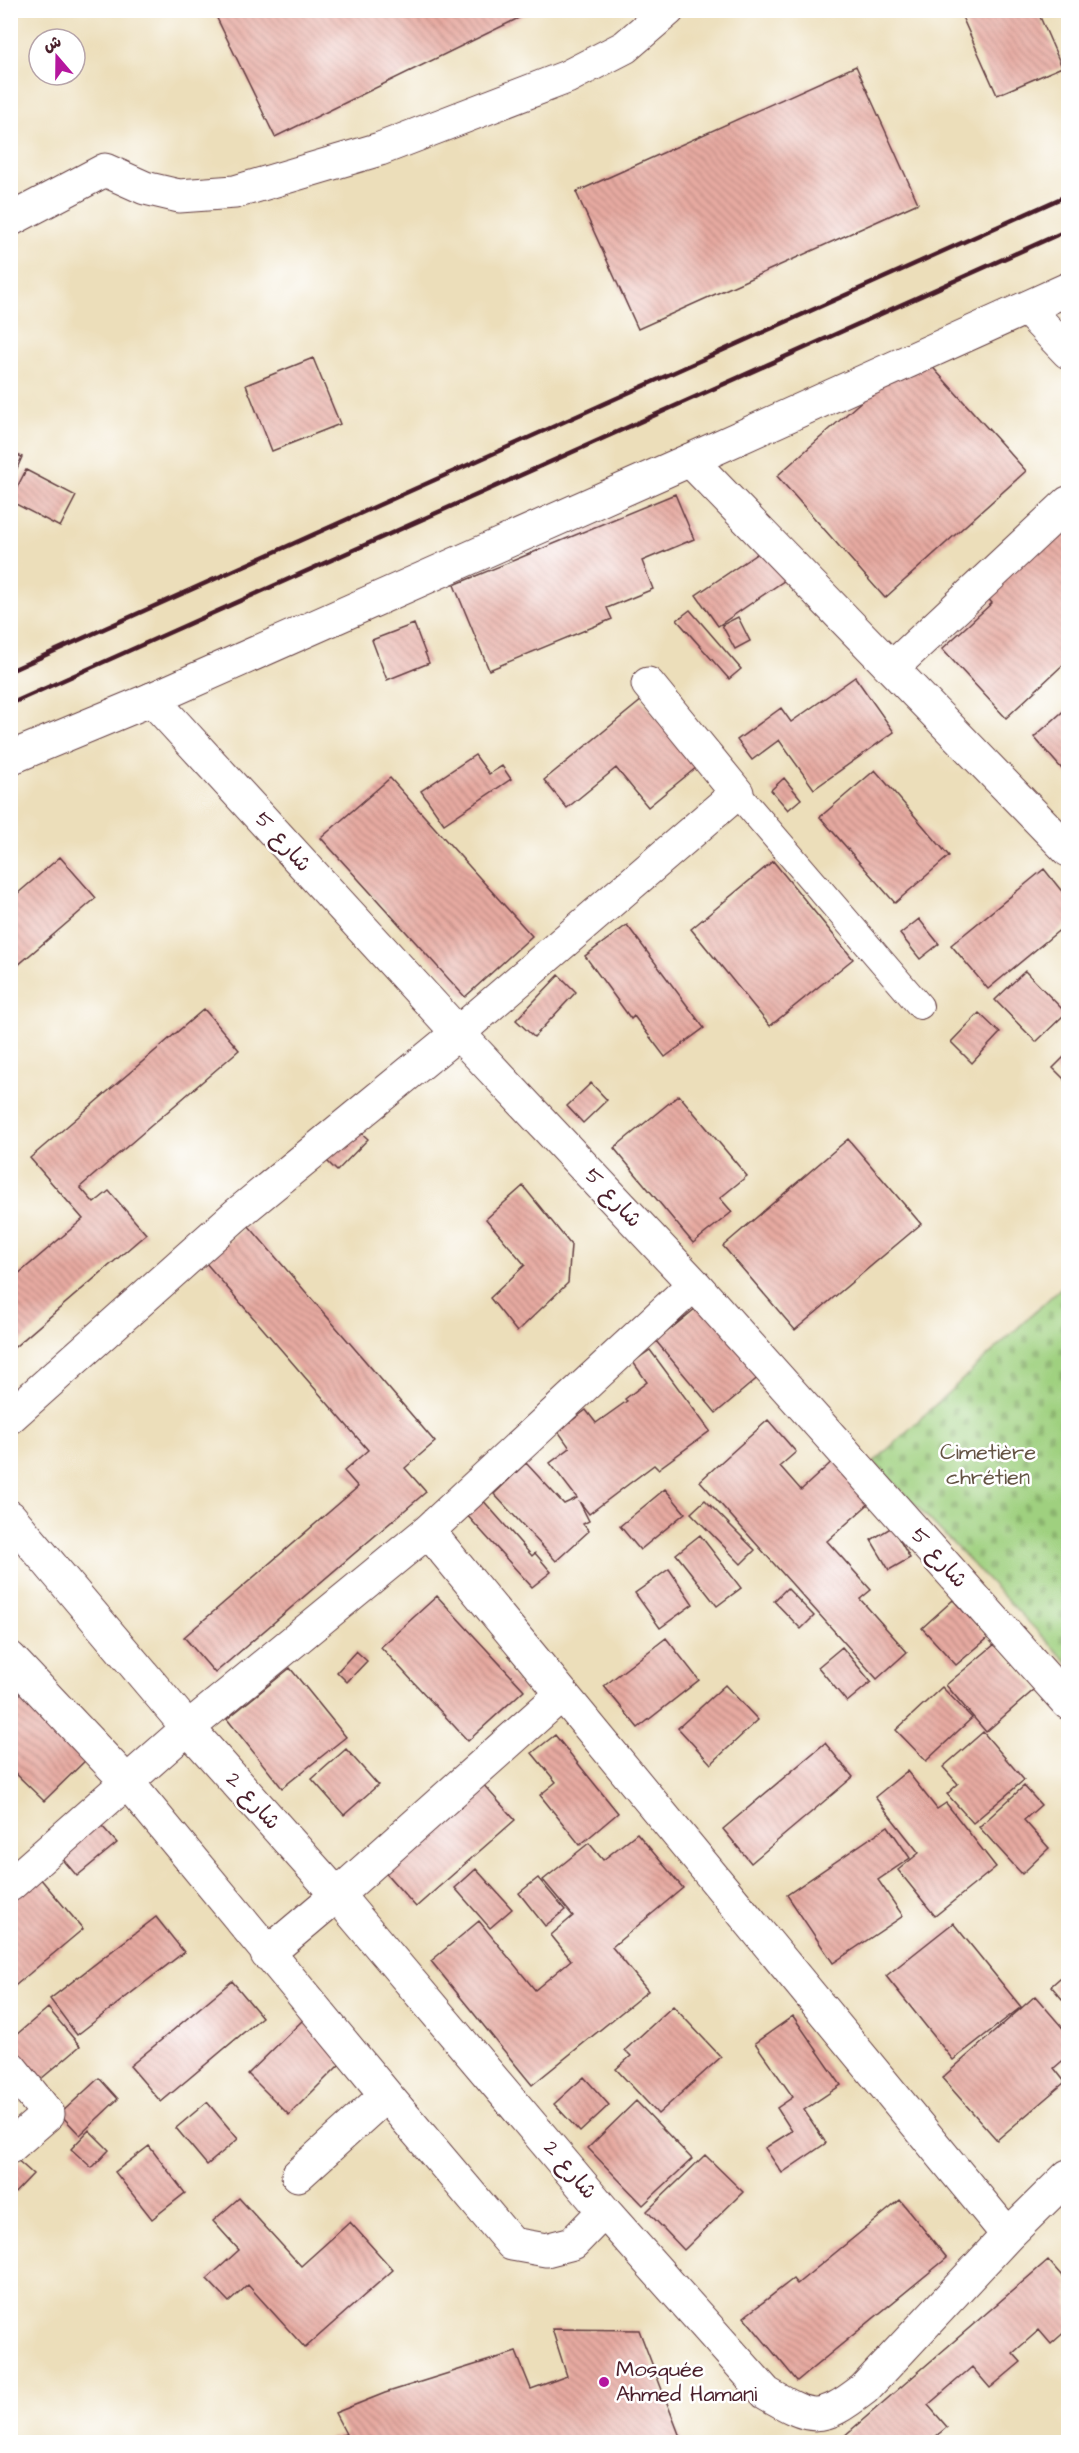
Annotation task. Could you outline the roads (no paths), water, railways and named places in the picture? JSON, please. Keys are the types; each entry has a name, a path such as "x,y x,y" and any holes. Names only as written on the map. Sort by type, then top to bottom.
{"street":[{"path":"10,220 105,170 145,188 179,196 235,192 381,149 567,77 625,47 668,10"},
{"path":"10,758 152,699 1068,289"},
{"path":"1027,309 1068,352"},
{"path":"690,460 1068,850"},
{"path":"892,668 1068,502"},
{"path":"10,1417 236,1215 458,1034 737,793 648,684"},
{"name":"شارع 5","path":"152,699 458,1034 694,1284 1068,1703"},
{"path":"10,1885 188,1728 428,1531 694,1284"},
{"name":"شارع 2","path":"10,1516 188,1728 337,1895 604,2211 573,2243 546,2250 512,2244 267,1954 128,1783 10,1658"},
{"path":"428,1531 1008,2235"},
{"path":"267,1954 337,1895 561,1695"},
{"path":"10,2067 48,2114 10,2147"},
{"path":"298,2175 386,2095"},
{"path":"604,2211 766,2392 799,2413 818,2415 839,2409 864,2389 1008,2235 1068,2176"}],"lane":[{"path":"737,793 920,1006"}],"railway":[{"path":"10,671 1068,195"},
{"path":"10,704 1068,230"}],"place":[{"name":"Mosquée Ahmed Hamani","path":"604,2382"}],"park label":[{"name":"Cimetière chrétien","path":"988,1464"}]}
